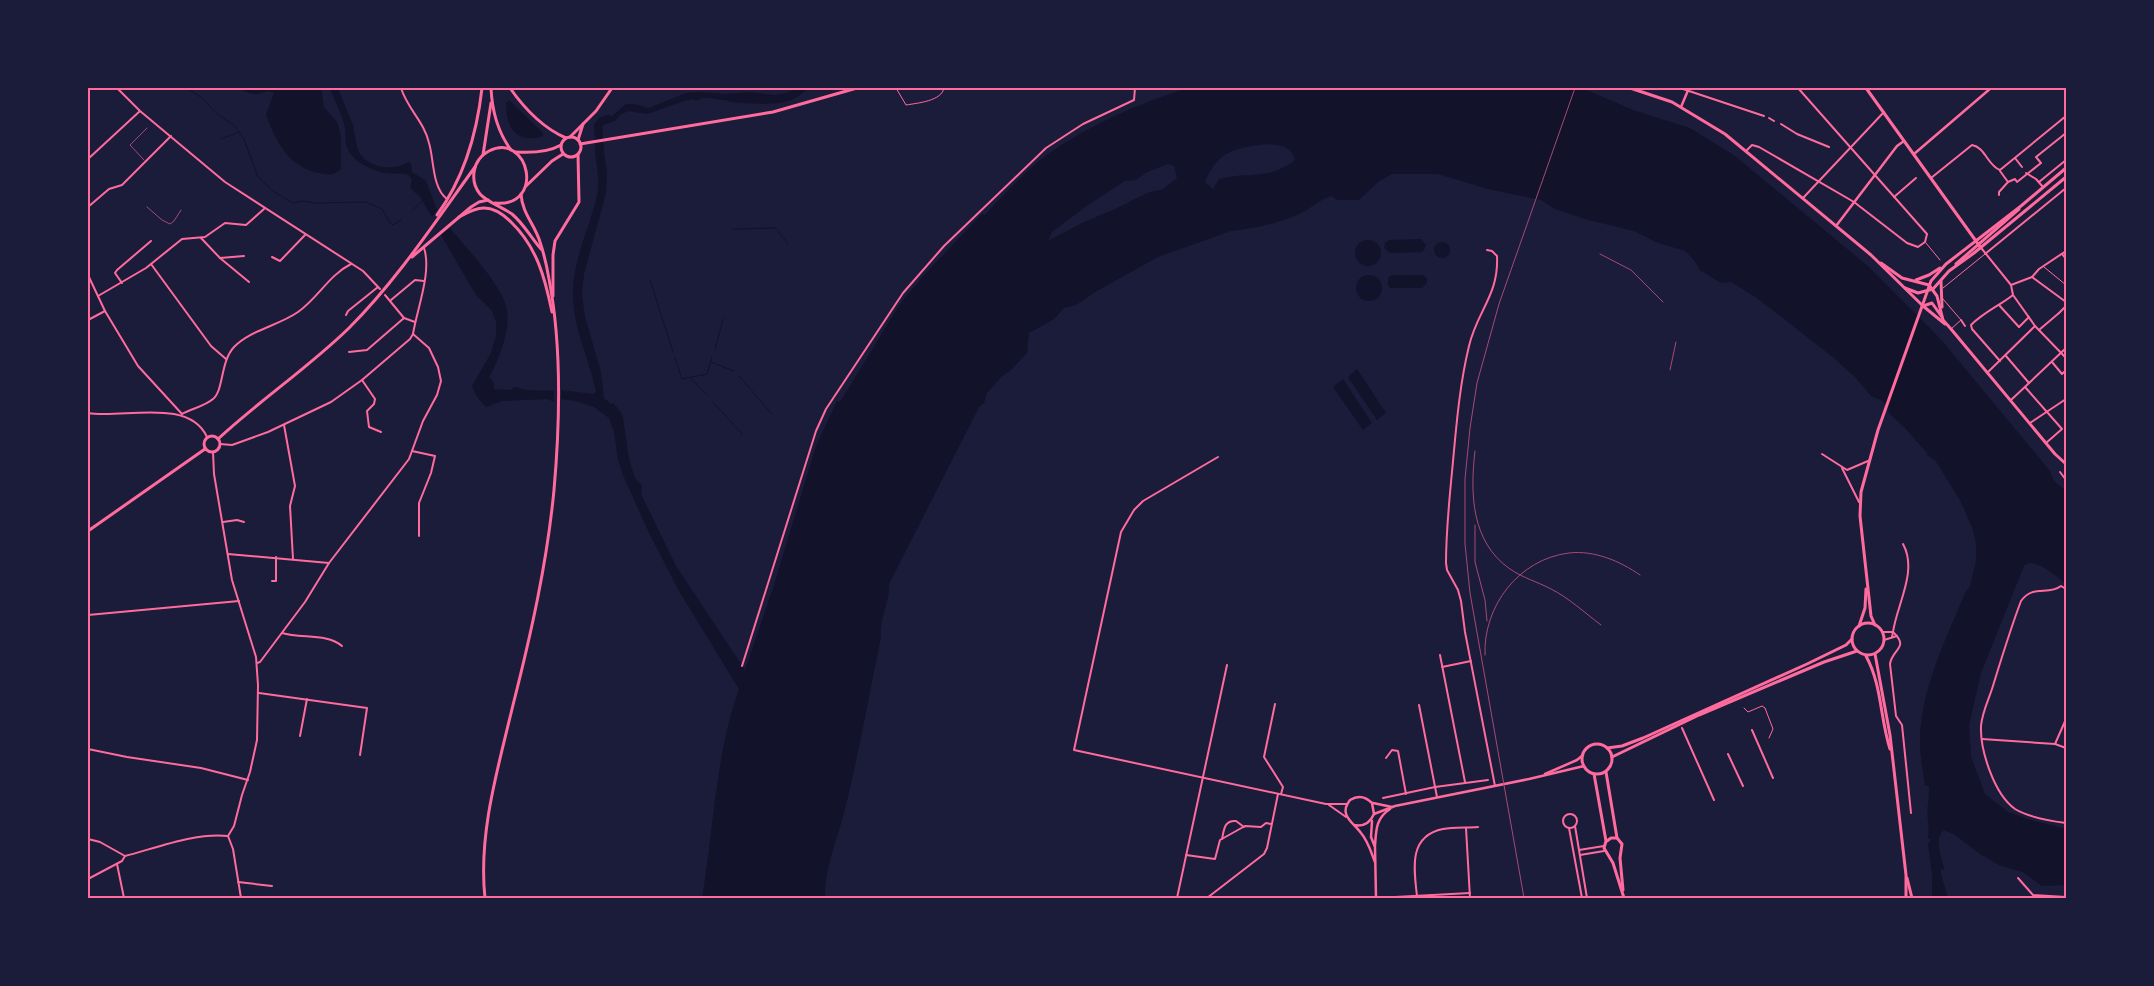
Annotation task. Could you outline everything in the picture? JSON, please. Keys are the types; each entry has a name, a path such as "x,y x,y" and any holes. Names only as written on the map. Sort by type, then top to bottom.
{"main road":[{"path":"418,244 448,200 460,176 477,119 482,88"},
{"path":"491,88 498,129 513,152 522,160 527,170 526,186"},
{"path":"510,88 535,117 553,131 580,144 773,112 857,88"},
{"path":"483,155 500,148 513,152 532,153 561,145 600,106 612,88"},
{"path":"1630,88 1681,107 1725,134 1896,274 1929,285 1933,289 1943,317"},
{"path":"1866,88 1980,246"},
{"path":"218,439 347,330 377,299 406,263 483,155 492,100"},
{"path":"552,299 554,286 552,255 555,241 575,211 580,197 577,163 583,124"},
{"path":"561,145 564,154 571,157 578,154"},
{"path":"495,203 506,202 521,194 526,186 552,161 564,154"},
{"path":"475,167 474,184 480,194 521,223 542,250"},
{"path":"1915,280 1930,275 1946,264 2044,188 2066,168"},
{"path":"1886,271 1908,290 1918,293 1933,289 1949,271 2066,176"},
{"path":"485,898 485,833 546,560 554,490 558,382 552,299 540,242 524,210 521,194"},
{"path":"406,263 458,217 479,202 489,200"},
{"path":"1980,246 2021,206"},
{"path":"458,217 477,209 486,208 500,213 515,226 530,244 540,266 554,325"},
{"path":"1871,255 1923,306 1951,329"},
{"path":"1866,656 1875,654 1881,648 1884,640 1882,632 1875,625 1871,616 1860,503 1868,461 1929,285 1933,277 1946,264"},
{"path":"1941,281 1943,317"},
{"path":"1924,282 1927,292"},
{"path":"1923,306 1932,303 1987,373 2055,454 2066,464"},
{"path":"208,436 218,439 220,444 218,450 213,452 205,449 203,444 208,436"},
{"path":"88,531 205,449"},
{"path":"1621,852 1616,856 1610,855 1605,851 1606,841 1594,774 1584,766 1583,755 1586,750 1593,745 1607,748 1622,746 1643,738 1846,645 1852,640 1865,608 1867,578"},
{"path":"1858,626 1866,623 1875,625"},
{"path":"1852,640 1857,651 1866,656 1878,684 1886,735 1892,754"},
{"path":"1612,757 1699,715 1824,662 1857,651"},
{"path":"1875,654 1886,709 1892,754 1906,875 1906,898"},
{"path":"1607,748 1612,757 1611,765 1606,772 1617,838 1622,844 1624,898"},
{"path":"1594,774 1606,772"},
{"path":"1606,841 1611,838 1617,838"},
{"path":"1610,855 1624,898"},
{"path":"1906,875 1912,898"}],"street":[{"path":"117,88 140,111 225,182 264,209 368,274 379,288 348,310 346,315"},
{"path":"401,88 406,102 424,129 429,142 438,187 448,200"},
{"path":"742,666 816,431 826,408 898,301 931,260 1038,154 1083,124 1134,100 1135,88"},
{"path":"1680,88 1688,89 1764,116"},
{"path":"1746,151 1752,145 1759,147 1854,202 1907,243 1918,247 1925,242 1927,234 1798,88"},
{"path":"1914,154 1988,88"},
{"path":"1681,107 1688,89"},
{"path":"88,159 140,111"},
{"path":"1803,198 1884,112"},
{"path":"1769,118 1774,121"},
{"path":"2000,170 2066,118"},
{"path":"1780,124 1797,134 1829,148"},
{"path":"2045,133 2048,136"},
{"path":"1999,195 1999,192 2008,182 2015,179 2017,182 2041,163 2036,157 2066,133"},
{"path":"88,207 109,189 122,185 171,136"},
{"path":"1836,226 1896,146 1904,141"},
{"path":"1931,178 1972,145 1978,147 1995,168 2000,170 2008,182"},
{"path":"2015,158 2022,168"},
{"path":"2039,182 2066,160"},
{"path":"2027,173 2044,188"},
{"path":"1894,197 1916,178"},
{"path":"1985,254 2066,188"},
{"path":"98,296 151,264 182,239 201,238 211,234 225,223 246,225 264,209"},
{"path":"272,257 280,261 305,235"},
{"path":"201,238 220,258 249,282"},
{"path":"122,283 115,273 117,270 151,240"},
{"path":"220,444 232,445 284,425 331,402 362,380 413,334 427,261 424,246"},
{"path":"1980,246 2011,285 2013,295 2035,326 2066,358"},
{"path":"1487,250 1492,251 1497,256 1496,283 1476,322 1466,360 1455,436 1448,523 1447,570 1458,590 1461,601 1495,786"},
{"path":"2011,285 2032,277 2043,266 2066,251"},
{"path":"2062,254 2066,259"},
{"path":"220,258 244,256"},
{"path":"151,264 211,346 226,359"},
{"path":"88,413 108,415 168,412 182,414 215,398 226,359 235,346 303,308 338,271 351,264"},
{"path":"88,275 105,311 138,366 182,414 203,429 208,436"},
{"path":"2032,277 2066,302"},
{"path":"391,300 415,280 424,281"},
{"path":"385,295 404,318 415,322"},
{"path":"2000,361 1972,329 1972,323 1991,308 1999,306 2013,295"},
{"path":"1999,306 2019,327 2029,317"},
{"path":"2039,330 2066,306"},
{"path":"88,320 105,311"},
{"path":"349,352 366,350 404,318"},
{"path":"1961,320 1964,326"},
{"path":"1987,373 2035,326"},
{"path":"257,663 260,662 310,595 329,563 412,452 423,421 437,395 441,381 438,367 429,348 413,334"},
{"path":"2011,400 2066,348"},
{"path":"2006,356 2029,383"},
{"path":"2052,362 2062,374 2064,372"},
{"path":"362,380 375,399 374,404 367,411 369,427 381,432"},
{"path":"2025,387 2062,429 2046,443"},
{"path":"2030,423 2066,399"},
{"path":"284,425 295,486 290,506 294,559"},
{"path":"213,452 214,474 232,580 257,663 259,693 259,729 248,780 234,826 228,836"},
{"path":"412,452 435,456 431,473 419,503 419,536"},
{"path":"1822,454 1847,470 1868,461"},
{"path":"1218,457 1155,493 1134,510 1121,532 1074,750 1326,804 1347,804"},
{"path":"1842,468 1860,503"},
{"path":"2060,472 2066,480"},
{"path":"223,522 237,520 244,522"},
{"path":"1892,637 1908,568 1907,552 1903,544"},
{"path":"228,554 329,563"},
{"path":"272,581 276,581 276,557"},
{"path":"2066,589 2061,586 2056,590 2035,590 2021,601 1982,720 1982,739 1985,755 1996,784 2014,808 2022,812 2066,823"},
{"path":"88,615 239,601"},
{"path":"88,610 89,627"},
{"path":"1882,632 1893,632 1897,636 1900,648 1892,656 1890,664 1896,716 1902,725 1912,813"},
{"path":"282,633 292,636 333,640 342,646"},
{"path":"1884,640 1897,636"},
{"path":"1440,655 1465,782"},
{"path":"1442,667 1471,661"},
{"path":"1177,898 1227,665"},
{"path":"259,693 367,708 360,756"},
{"path":"300,736 307,700"},
{"path":"1207,898 1264,854 1267,848 1279,794 1283,787 1264,757 1275,704"},
{"path":"1419,705 1437,797"},
{"path":"2054,744 2066,719"},
{"path":"1682,728 1714,800"},
{"path":"1752,730 1773,778"},
{"path":"1982,739 2054,744 2066,748"},
{"path":"88,749 201,768 248,780"},
{"path":"1386,758 1392,750 1398,751 1406,794"},
{"path":"1728,754 1743,786"},
{"path":"1536,778 1577,760 1583,755"},
{"path":"1374,814 1395,806 1536,778 1584,766"},
{"path":"1383,798 1435,787 1488,780"},
{"path":"1346,817 1345,810 1347,804 1350,800 1359,796 1381,806 1395,806"},
{"path":"1372,803 1374,814 1371,837 1375,847"},
{"path":"1326,804 1346,817 1354,825 1368,844 1375,862"},
{"path":"1395,806 1383,814 1376,826 1376,898 1470,894"},
{"path":"1582,898 1569,828 1564,821 1565,816 1569,814 1577,818 1575,826 1587,898"},
{"path":"1354,825 1364,826 1372,820"},
{"path":"1186,855 1215,859 1227,822 1236,821 1244,827"},
{"path":"1222,839 1250,824 1261,827 1266,824 1272,824"},
{"path":"1569,828 1575,826"},
{"path":"1417,896 1414,865 1417,850 1423,839 1433,832 1445,828 1478,827"},
{"path":"1466,828 1470,898"},
{"path":"88,879 117,864 125,856 194,839 228,836"},
{"path":"228,836 234,849 241,898"},
{"path":"88,839 100,842 125,856"},
{"path":"1579,850 1604,846"},
{"path":"1580,855 1605,851"},
{"path":"117,864 124,898"},
{"path":"2018,878 2033,897 2066,897"},
{"path":"238,882 272,886"}],"lane":[{"path":"896,88 906,105 934,98 944,91 944,88"},
{"path":"1925,242 1940,260"},
{"path":"1940,290 1985,254"},
{"path":"2043,266 2066,285"},
{"path":"1941,296 1961,320 1951,329"},
{"path":"1744,708 1748,712 1762,706 1765,708 1773,729 1769,738"}],"shaded area":[{"path":"238,88 321,88 324,107 337,122 341,136 341,169 336,173 326,174 309,170 299,165 279,144 266,115 274,93 268,91 253,94"},
{"path":"330,88 338,88 353,125 359,152 368,162 381,167 396,167 408,162 411,163 412,172 426,181 437,210 432,217 420,197 410,188 412,180 409,175 385,173 376,170 365,166 351,155 346,144 343,120"},
{"path":"797,88 803,88 791,97 784,99 747,98 726,100 706,98 696,101 693,99 647,114 629,111 621,114 615,121 601,124 596,122 600,118 612,116 626,104 649,108 686,93 727,94 751,92 774,95 786,94"},
{"path":"1187,88 1571,88 1589,91 1633,110 1690,128 1735,156 1869,267 1944,343 2050,471 2054,481 2066,491 2066,584 2040,565 2028,564 2024,566 1981,673 1969,725 1971,757 1985,794 2008,812 2066,829 2066,885 2042,886 2023,872 2001,866 1980,854 1955,835 1944,830 1939,838 1939,843 1944,869 1941,870 1941,874 1948,898 1932,898 1932,874 1928,844 1931,840 1928,838 1929,786 1925,786 1922,763 1921,724 1933,673 1965,593 1970,586 1976,561 1976,543 1972,527 1960,500 1935,460 1927,455 1905,428 1890,414 1883,401 1871,396 1856,378 1834,358 1757,298 1731,282 1721,283 1700,270 1685,251 1656,242 1634,231 1585,219 1555,209 1541,200 1488,189 1438,174 1392,174 1379,181 1359,200 1336,200 1332,196 1290,218 1248,229 1231,231 1158,257 1076,305 1064,308 1054,319 1029,333 1027,353 987,393 984,403 979,407 889,584 881,637 859,745 845,809 829,865 825,898 702,898 720,766 731,714 739,689 679,591 649,533 623,475 618,460 614,432 609,418 594,407 576,401 561,399 561,390 593,394 596,392 576,320 573,295 575,270 598,189 595,146 603,145 607,173 606,193 584,274 582,295 585,317 601,372 604,398 611,404 613,403 621,412 629,459 635,478 642,486 641,494 676,566 745,670 774,585 816,446 837,401 840,402 900,304 924,275 982,214 985,215 1023,175 1048,154 1098,124","holes":["1265,144 1287,149 1295,160 1276,171 1219,179 1213,189 1205,182 1216,163 1228,153","1168,164 1174,166 1177,178 1163,189 1147,193 1048,241 1052,232 1088,205 1125,181 1136,180 1147,172"]},
{"path":"509,100 543,133 543,136 526,138 514,132 506,112 506,103"},
{"path":"450,228 499,290 507,310 507,327 503,345 489,377 494,383 494,389 511,390 514,387 527,390 554,391 554,402 548,399 502,401 486,407 477,397 472,386 491,353 496,336 496,322 492,311 476,295 441,235"},
{"path":"1421,239 1426,245 1421,252 1390,253 1384,248 1385,243 1389,240"},
{"path":"1368,240 1377,244 1381,253 1377,262 1368,266 1359,262 1355,253 1359,244"},
{"path":"1442,242 1448,244 1450,250 1448,256 1442,258 1436,256 1434,250 1436,244"},
{"path":"1369,275 1378,279 1382,288 1378,297 1369,301 1360,297 1356,288 1360,279"},
{"path":"1392,275 1423,275 1427,278 1427,283 1422,288 1391,288 1388,286 1388,278"},
{"path":"1357,369 1386,413 1377,420 1348,377"},
{"path":"1343,379 1372,423 1363,430 1333,387"}],"waterway":[{"path":"187,88 202,98 216,113 234,125 244,139 258,177 273,191 293,203 303,201 315,203 366,202 382,209 393,225 401,220"},
{"path":"731,98 778,99 788,97 802,88"},
{"path":"600,154 598,126 602,121 608,119"},
{"path":"221,139 239,132"},
{"path":"412,211 424,199"},
{"path":"733,229 776,228 788,244"},
{"path":"650,280 673,352"},
{"path":"715,350 723,319"},
{"path":"675,358 682,379 707,374 712,357"},
{"path":"711,362 734,371"},
{"path":"739,376 771,413"},
{"path":"691,378 708,396"},
{"path":"713,402 742,434"}],"railway":[{"path":"1524,898 1470,593 1465,544 1465,479 1477,383 1499,304 1575,88"},
{"path":"144,160 130,145 147,128"},
{"path":"147,207 162,220 170,224 181,210"},
{"path":"1600,254 1631,270 1663,302"},
{"path":"1670,370 1676,342"},
{"path":"1475,451 1473,483 1476,516 1480,531 1487,545 1497,558 1510,569 1558,593 1601,625"},
{"path":"1475,525 1475,562 1485,600 1487,621"},
{"path":"1485,655 1490,619 1498,603 1520,575 1534,565 1551,557 1569,553 1588,553 1615,561 1640,575"}]}
